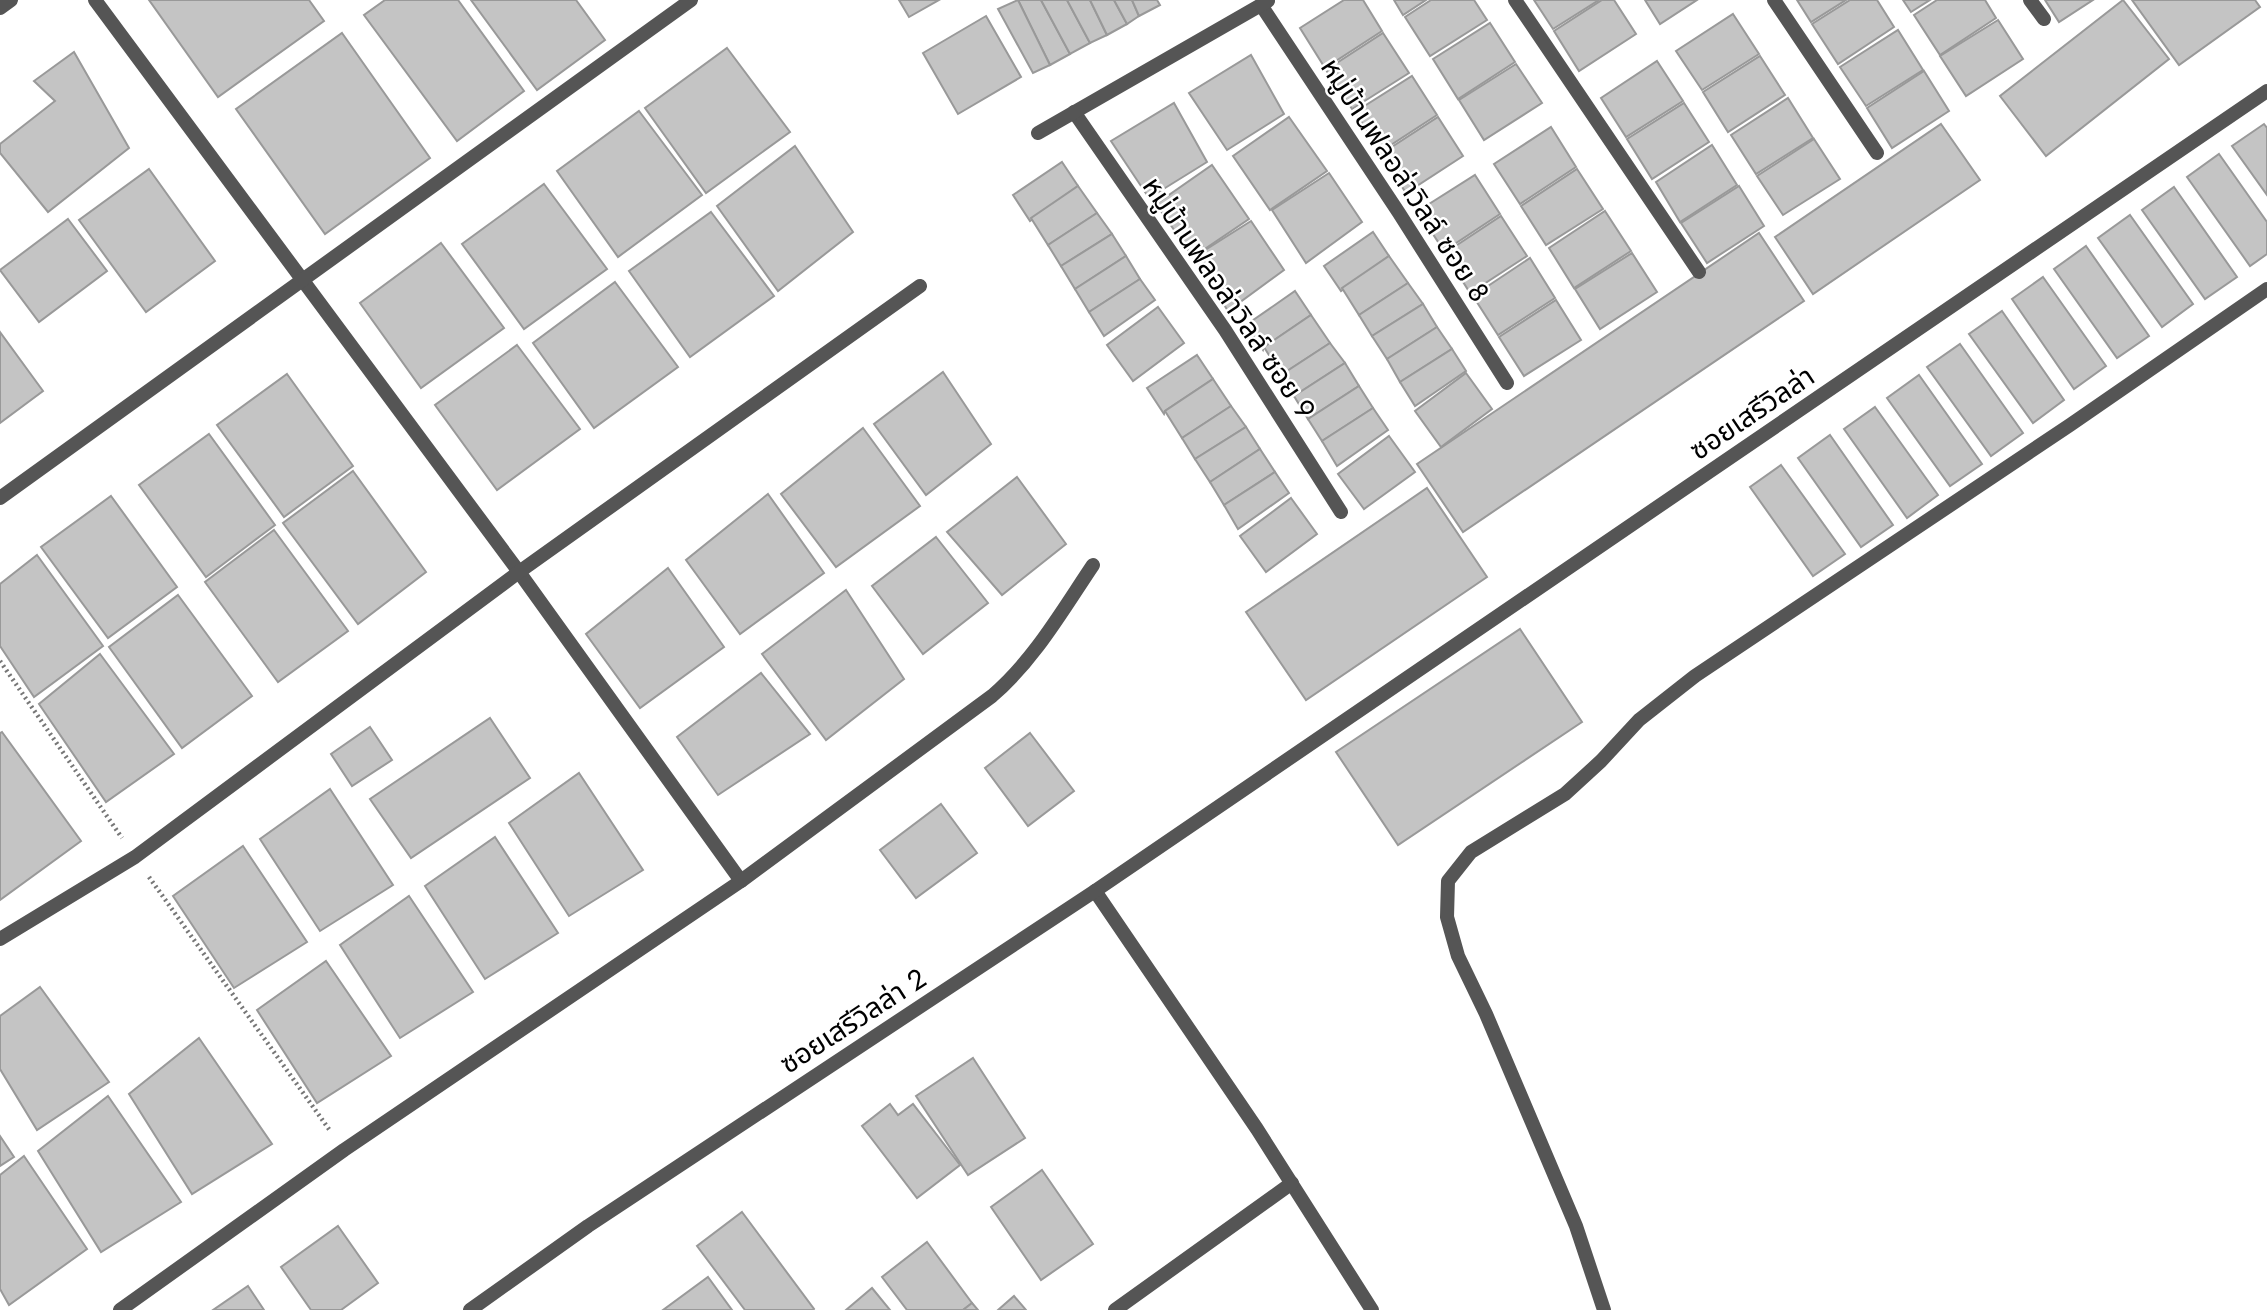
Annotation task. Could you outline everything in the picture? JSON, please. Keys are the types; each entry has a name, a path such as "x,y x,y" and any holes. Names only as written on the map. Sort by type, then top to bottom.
{"street":[{"path":"0,8 10,0"},
{"path":"95,0 519,572 741,881"},
{"path":"0,498 691,0"},
{"path":"1514,0 1699,272"},
{"path":"1774,0 1877,153"},
{"path":"2030,0 2043,19"},
{"path":"1038,133 1265,2"},
{"name":"หมู่บ้านฟลอล่าวิลล์ ซอย 8","path":"1265,2 1507,383"},
{"name":"ซอยเสรีวิลล่า","path":"1264,775 2267,90"},
{"name":"หมู่บ้านฟลอล่าวิลล์ ซอย 9","path":"1074,112 1225,330 1341,512"},
{"path":"0,939 135,856 519,572 920,286"},
{"path":"1604,1310 1576,1226 1486,1014 1458,956 1447,917 1448,881 1471,852 1564,794 1601,761 1639,720 1695,676 2070,425 2267,289"},
{"path":"120,1310 344,1150 741,881 984,703 1013,678 1036,650 1093,565"},
{"name":"ซอยเสรีวิลล่า 2","path":"470,1310 588,1226 1095,891 1264,775"},
{"path":"1095,891 1292,1182 1371,1310"},
{"path":"1115,1310 1292,1182"}],"path":[{"path":"0,661 344,1150"}],"building":[{"path":"149,0 309,0 324,21 218,97"},
{"path":"385,0 458,0 524,91 457,141 364,15"},
{"path":"471,0 576,0 605,40 537,90"},
{"path":"899,0 939,0 909,17"},
{"path":"1018,0 1041,0 1070,54 1050,65"},
{"path":"1018,0 1050,65 1033,73 998,9"},
{"path":"1041,0 1067,0 1090,43 1070,54"},
{"path":"1067,0 1090,0 1107,35 1090,43"},
{"path":"1090,0 1114,0 1127,24 1107,35"},
{"path":"1114,0 1132,0 1139,16 1127,24"},
{"path":"1132,0 1157,0 1160,5 1139,16"},
{"path":"1344,0 1363,0 1382,31 1325,68 1300,28"},
{"path":"1394,0 1426,0 1403,15"},
{"path":"1431,0 1474,0 1487,20 1430,56 1405,17"},
{"path":"1534,0 1599,0 1553,29"},
{"path":"1602,0 1614,0 1636,34 1579,71 1554,31"},
{"path":"1645,0 1697,0 1660,24"},
{"path":"1797,0 1846,0 1811,22"},
{"path":"1850,0 1877,0 1894,27 1838,64 1812,24"},
{"path":"1903,0 1930,0 1911,12"},
{"path":"1937,0 1985,0 1996,18 1940,55 1914,15"},
{"path":"2045,0 2093,0 2059,22"},
{"path":"2123,0 2169,59 2046,156 2000,96"},
{"path":"2132,0 2255,0 2260,7 2179,65"},
{"path":"1733,14 1759,54 1702,90 1676,51"},
{"path":"986,16 1021,77 958,114 923,53"},
{"path":"1998,20 2023,59 1966,96 1940,56"},
{"path":"1490,23 1515,62 1458,99 1433,59"},
{"path":"1898,30 1923,70 1866,106 1840,67"},
{"path":"342,33 430,158 325,234 236,109"},
{"path":"1383,33 1409,73 1352,109 1326,70"},
{"path":"727,48 790,132 706,193 645,108"},
{"path":"74,52 129,148 48,212 0,153 0,144 55,101 34,81"},
{"path":"1251,55 1284,114 1227,150 1189,93"},
{"path":"1760,56 1785,95 1728,132 1703,92"},
{"path":"1657,61 1683,101 1626,137 1601,98"},
{"path":"1516,64 1542,103 1484,140 1459,100"},
{"path":"1924,71 1949,111 1892,148 1867,108"},
{"path":"1412,76 1437,115 1380,152 1355,112"},
{"path":"1788,98 1813,138 1756,174 1731,135"},
{"path":"1174,103 1207,162 1149,198 1111,141"},
{"path":"1684,103 1709,142 1652,179 1627,139"},
{"path":"639,111 702,195 618,257 557,171"},
{"path":"1289,117 1327,171 1270,210 1233,156"},
{"path":"1438,117 1463,156 1406,193 1381,154"},
{"path":"1941,124 1980,180 1813,294 1775,237"},
{"path":"2264,124 2267,128 2267,195 2232,146"},
{"path":"1551,127 1576,167 1520,204 1494,164"},
{"path":"1814,139 1840,179 1783,215 1757,176"},
{"path":"1712,145 1737,185 1680,222 1656,182"},
{"path":"795,146 853,232 778,291 717,206"},
{"path":"2219,154 2267,222 2267,254 2250,266 2187,177"},
{"path":"1062,162 1078,186 1030,221 1013,195"},
{"path":"1212,165 1249,219 1193,257 1156,204"},
{"path":"149,169 215,261 146,312 79,220"},
{"path":"1577,169 1603,209 1546,245 1521,206"},
{"path":"1329,173 1362,222 1306,263 1272,210"},
{"path":"1475,175 1500,214 1444,251 1418,211"},
{"path":"544,184 607,269 524,329 462,244"},
{"path":"1078,186 1097,213 1048,245 1031,218"},
{"path":"1739,186 1764,226 1707,263 1681,223"},
{"path":"2174,187 2237,277 2205,299 2142,210"},
{"path":"1605,211 1631,251 1574,288 1549,248"},
{"path":"711,212 774,296 690,357 629,271"},
{"path":"1097,213 1112,234 1061,266 1048,245"},
{"path":"2130,215 2193,304 2162,327 2098,238"},
{"path":"1501,216 1527,256 1470,293 1445,253"},
{"path":"68,219 107,271 39,322 0,270"},
{"path":"1251,221 1284,270 1228,311 1194,257"},
{"path":"1373,232 1389,256 1341,291 1324,266"},
{"path":"1759,233 1804,301 1463,532 1417,464"},
{"path":"1112,234 1126,256 1075,289 1061,266"},
{"path":"441,243 504,328 421,388 360,303"},
{"path":"2086,246 2149,336 2117,358 2054,269"},
{"path":"1632,253 1657,292 1600,329 1575,289"},
{"path":"1126,256 1140,279 1089,312 1075,289"},
{"path":"1389,256 1408,283 1359,315 1342,288"},
{"path":"1530,258 1555,298 1498,335 1473,296"},
{"path":"2043,277 2106,366 2074,389 2012,299"},
{"path":"1140,279 1155,300 1104,336 1089,312"},
{"path":"615,282 678,367 594,428 533,343"},
{"path":"1408,283 1423,304 1372,336 1359,315"},
{"path":"1295,291 1311,315 1263,350 1246,325"},
{"path":"1556,300 1581,340 1524,376 1499,337"},
{"path":"1423,304 1437,327 1387,359 1372,336"},
{"path":"1158,307 1184,343 1133,381 1107,345"},
{"path":"2002,311 2064,400 2033,423 1969,334"},
{"path":"1311,315 1330,343 1281,375 1264,347"},
{"path":"1437,327 1452,349 1400,382 1387,359"},
{"path":"0,332 43,391 0,423"},
{"path":"1330,343 1345,363 1294,396 1281,375"},
{"path":"1960,344 2023,433 1991,456 1927,367"},
{"path":"517,345 580,429 497,490 435,405"},
{"path":"1452,349 1466,371 1415,406 1400,382"},
{"path":"1197,355 1213,379 1164,414 1147,388"},
{"path":"1345,363 1359,386 1308,419 1294,396"},
{"path":"943,372 991,444 926,495 874,424"},
{"path":"1466,373 1492,409 1441,447 1415,411"},
{"path":"287,374 353,466 284,517 217,425"},
{"path":"1919,375 1982,464 1950,486 1887,398"},
{"path":"1213,379 1231,406 1182,438 1165,411"},
{"path":"1359,386 1373,408 1322,441 1308,419"},
{"path":"1231,406 1246,427 1195,459 1182,438"},
{"path":"1875,407 1938,495 1907,518 1844,429"},
{"path":"1373,408 1388,430 1337,466 1322,441"},
{"path":"1246,427 1260,449 1210,482 1195,459"},
{"path":"863,428 920,506 836,567 781,494"},
{"path":"209,434 275,525 206,577 139,485"},
{"path":"1830,435 1893,525 1861,547 1798,458"},
{"path":"1389,436 1415,472 1364,509 1338,474"},
{"path":"1260,449 1275,472 1224,505 1210,482"},
{"path":"1781,465 1845,554 1813,576 1750,487"},
{"path":"353,471 426,572 358,624 283,523"},
{"path":"1275,472 1289,493 1238,529 1224,505"},
{"path":"1017,477 1066,544 1002,595 947,532"},
{"path":"1427,488 1487,577 1306,700 1246,612"},
{"path":"768,494 824,573 740,634 686,560"},
{"path":"111,496 177,587 108,638 41,547"},
{"path":"1291,498 1317,534 1266,572 1240,536"},
{"path":"274,530 348,631 278,682 205,582"},
{"path":"936,537 988,603 923,654 872,586"},
{"path":"37,555 103,646 34,697 0,646 0,584"},
{"path":"668,568 724,647 640,708 586,634"},
{"path":"846,590 904,679 826,740 762,654"},
{"path":"178,595 252,696 182,748 109,647"},
{"path":"1520,629 1582,722 1398,845 1336,752"},
{"path":"100,654 174,754 106,802 39,704"},
{"path":"761,673 810,734 718,795 677,737"},
{"path":"490,718 530,778 411,858 370,799"},
{"path":"370,727 392,760 352,786 331,754"},
{"path":"2,732 81,841 0,900 0,733"},
{"path":"1030,733 1074,791 1028,826 985,768"},
{"path":"579,773 643,870 569,916 509,823"},
{"path":"330,789 393,885 320,931 260,839"},
{"path":"941,804 977,853 916,898 880,850"},
{"path":"495,837 558,933 485,979 425,886"},
{"path":"243,846 307,942 234,988 173,896"},
{"path":"409,896 473,992 400,1038 340,945"},
{"path":"326,961 391,1056 317,1103 257,1010"},
{"path":"40,987 109,1082 37,1130 0,1069 0,1016"},
{"path":"199,1038 272,1144 192,1194 129,1094"},
{"path":"973,1058 1025,1138 968,1175 916,1096"},
{"path":"108,1096 181,1202 101,1252 38,1151"},
{"path":"890,1104 898,1115 913,1104 960,1165 917,1198 862,1126"},
{"path":"0,1136 14,1157 0,1166"},
{"path":"24,1156 87,1249 9,1305 0,1289 0,1175"},
{"path":"1042,1170 1093,1244 1041,1280 991,1207"},
{"path":"742,1212 813,1310 745,1310 697,1246"},
{"path":"338,1226 378,1283 341,1310 311,1310 281,1267"},
{"path":"927,1242 972,1303 963,1310 907,1310 882,1277"},
{"path":"708,1277 732,1310 663,1310"},
{"path":"248,1286 264,1310 213,1310"},
{"path":"872,1288 890,1310 846,1310"},
{"path":"1014,1296 1026,1310 998,1310"},
{"path":"972,1303 978,1310 963,1310"}]}
